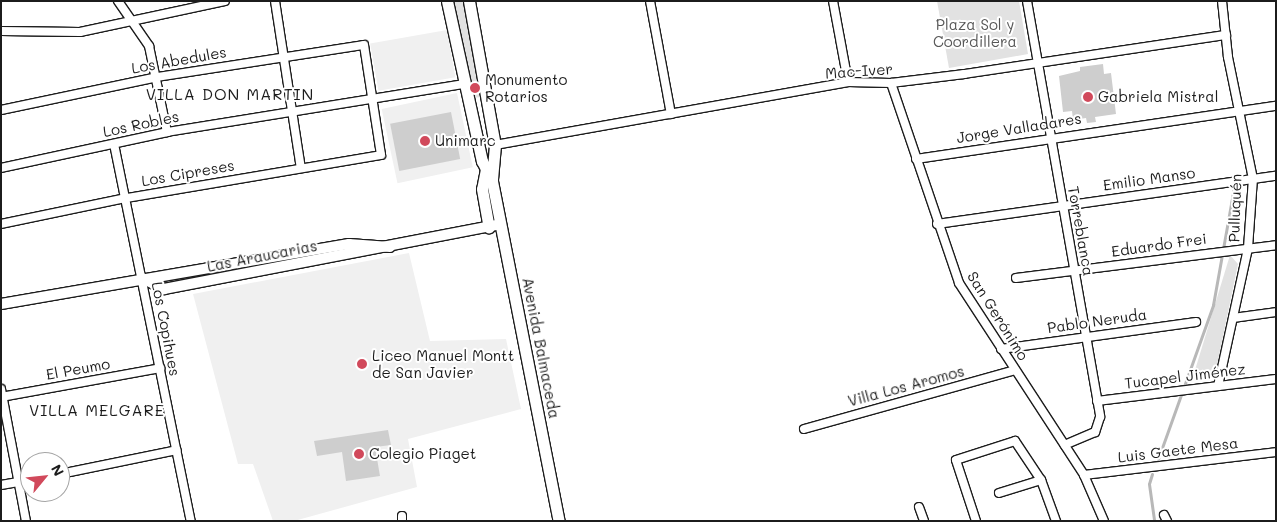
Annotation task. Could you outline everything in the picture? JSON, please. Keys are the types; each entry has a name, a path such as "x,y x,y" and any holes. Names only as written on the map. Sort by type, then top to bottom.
{"main road":[{"name":"Avenida Balmaceda","path":"447,1 486,169 492,181 559,521"},
{"name":"Avenida Balmaceda","path":"469,1 495,145 492,181"},
{"path":"486,169 482,189 488,227"}],"street":[{"path":"118,1 149,46 167,132"},
{"path":"1,31 80,32 131,19 225,1"},
{"path":"275,1 301,168"},
{"path":"650,1 671,114"},
{"path":"833,1 848,82"},
{"name":"Torreblanca","path":"1028,1 1097,401 1098,429 1064,445"},
{"name":"Pulluquén","path":"1218,386 1248,248 1253,179 1239,112 1222,1"},
{"name":"Mac-Iver","path":"495,145 848,82 891,83 1038,64 1226,35"},
{"name":"Los Abedules","path":"1,110 156,77 364,45 372,100"},
{"name":"San Gerónimo","path":"891,83 959,283 1084,474 1104,521"},
{"name":"Los Robles","path":"1,168 167,132 465,84"},
{"name":"Los Cipreses","path":"1,224 126,198 381,154 372,100"},
{"name":"Jorge Valladares","path":"916,159 1050,136 1276,106"},
{"name":"Los Copihues","path":"114,144 191,521"},
{"name":"Emilio Manso","path":"938,224 1276,176"},
{"name":"Las Araucarias","path":"142,278 164,289 390,247 501,224"},
{"name":"Las Araucarias","path":"1,304 142,278 349,244 390,247"},
{"name":"Eduardo Frei","path":"1016,278 1276,245"},
{"path":"1233,318 1276,312"},
{"name":"Pablo Neruda","path":"1001,349 1196,322"},
{"name":"El Peumo","path":"2,394 160,368"},
{"name":"Villa Los Aromos","path":"804,429 1015,370"},
{"name":"Tucapel Jiménez","path":"1097,401 1276,379"},
{"path":"2,394 26,521"},
{"path":"976,521 956,460 1015,441 1041,480 1056,521"},
{"path":"70,472 176,450"},
{"name":"Luis Gaete Mesa","path":"1084,474 1276,452"},
{"path":"998,493 1041,480"},
{"path":"1,485 18,482"},
{"path":"919,507 924,521"}],"shaded area":[{"path":"447,30 455,77 379,91 370,44"},
{"path":"457,93 473,167 397,183 382,109"},
{"name":"Liceo Manuel Montt de San Javier","path":"409,253 430,341 506,339 521,409 408,439 417,487 294,521 273,521 253,464 238,464 193,294"}],"green space":[{"path":"451,1 465,1 483,97 471,98"},
{"name":"Plaza Sol y Coordillera","path":"937,1 1019,1 1028,54 949,68"},
{"path":"1230,255 1238,264 1215,375 1192,380"}],"building":[{"name":"Gabriela Mistral","path":"1103,64 1104,74 1111,73 1116,114 1095,117 1096,122 1087,123 1086,118 1073,120 1072,111 1063,112 1059,76 1080,71 1080,67"},
{"name":"Unimarc","path":"451,112 460,159 399,171 390,124"},
{"name":"Colegio Piaget","path":"388,430 391,445 375,447 380,476 346,481 342,452 317,456 314,441"}],"waterway":[{"path":"1158,459 1213,305 1234,187"},
{"path":"1152,474 1149,484 1154,521"}],"place":[{"name":"Monumento Rotarios","path":"475,88"},
{"name":"Gabriela Mistral","path":"1088,97"},
{"name":"Unimarc","path":"425,141"},
{"name":"Liceo Manuel Montt de San Javier","path":"362,364"},
{"name":"Colegio Piaget","path":"359,454"}],"district":[{"name":"VILLA DON MARTIN","path":"230,94"},
{"name":"VILLA MELGARE","path":"97,410"}]}
